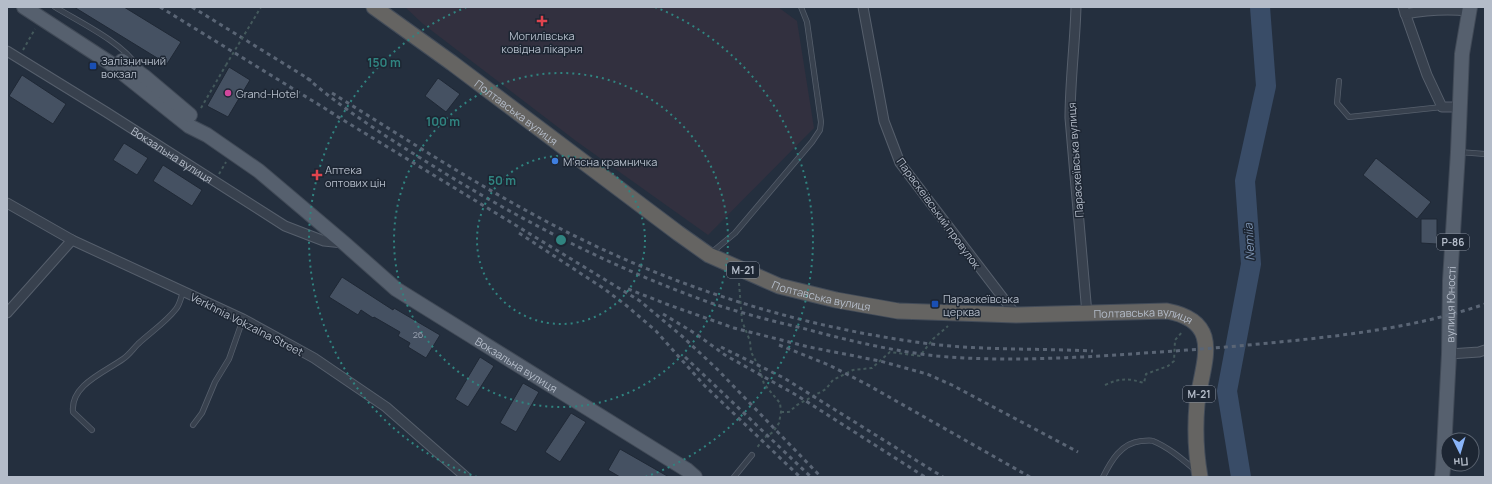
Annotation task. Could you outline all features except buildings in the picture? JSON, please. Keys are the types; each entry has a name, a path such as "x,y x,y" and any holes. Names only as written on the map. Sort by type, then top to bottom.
{"highway":[{"name":"Полтавська вулиця","path":"374,7 452,63 709,255 779,286 836,300 898,311 1016,315 1167,311 1180,313 1189,317 1204,335 1206,344 1205,364 1197,404 1196,424 1199,475"}],"main road":[{"name":"Вокзальна вулиця","path":"24,7 40,12 89,38 145,77 194,119 207,135"},
{"name":"вулиця Юності","path":"1442,477 1449,354 1450,281 1462,54 1469,9"},
{"name":"Вокзальна вулиця","path":"40,12 110,63 189,126 207,135 258,171 396,289 687,470 695,477"}],"street":[{"name":"Параскеївський провулок","path":"863,7 884,121 900,163 1016,315"},
{"name":"Параскеївська вулиця","path":"1076,7 1075,44 1070,88 1070,118 1087,314"},
{"path":"1460,107 1442,107 1427,75 1404,11 1469,9"},
{"name":"Вокзальна вулиця","path":"7,51 285,226 324,241 344,243"},
{"name":"Verkhnia Vokzalna Street","path":"7,203 72,240 243,319 314,358 386,407 466,477"},
{"path":"7,313 72,240"},
{"path":"1449,354 1479,352 1485,350"}],"lane":[{"path":"55,7 106,38 132,58 145,77"},
{"path":"709,255 735,233 812,142 820,130 821,122 807,22 800,7"},
{"path":"1339,81 1338,102 1349,117 1442,107"},
{"path":"1458,152 1485,154"},
{"path":"92,430 73,412 72,406 75,397 82,387 105,370 124,359 138,344 158,328 177,308 184,292"},
{"path":"193,425 202,413 215,382 229,359 243,319"},
{"path":"1103,477 1120,449 1136,442 1152,441 1178,456 1199,475"},
{"path":"734,477 752,455"}],"path":[{"path":"194,119 261,7"},
{"path":"18,58 40,12"},
{"path":"214,182 231,152"},
{"path":"739,282 742,321 750,341 751,352 759,367 764,384 780,403 781,412 779,423 773,432 764,438 752,455"},
{"path":"781,412 789,412 826,389 833,380 852,370 872,368 890,352 920,356 933,339 952,322 956,314"},
{"path":"1104,386 1117,380 1131,379 1144,383 1146,374 1168,366 1174,362 1175,340 1193,321"}],"shaded area":[{"path":"405,7 778,7 797,21 814,128 708,235 576,141 423,24"}],"waterway":[{"name":"Nemiia","path":"1241,477 1227,391 1251,264 1245,181 1266,86 1260,7"}],"railway":[{"path":"160,7 334,114"},
{"path":"192,7 312,81"},
{"path":"307,78 357,117 446,174 542,229 608,261 676,290 722,307 869,345 937,356 999,359 1039,359 1186,350 1300,340 1363,332 1425,321 1485,304"},
{"path":"332,93 461,173 540,218 628,261 719,296 813,322 861,333 909,341 978,348 1093,351"},
{"path":"330,112 640,301 683,337 717,369 821,477"},
{"path":"519,233 603,288 656,331 704,385 800,477"},
{"path":"628,289 734,328 809,347 880,361 927,374 952,385 1078,452"},
{"path":"663,314 696,334 725,355 798,396 925,477"},
{"path":"779,345 829,365 868,385 1030,477"},
{"path":"721,347 784,378 943,477"},
{"path":"685,357 811,477"}],"place":[{"name":"Могилівська ковідна лікарня","path":"542,21"},
{"name":"Залізничний вокзал","path":"93,66"},
{"name":"Grand-Hotel","path":"228,93"},
{"name":"М'ясна крамничка","path":"555,161"},
{"name":"Аптека оптових цін","path":"317,175"},
{"name":"Параскеївська церква","path":"935,304"}]}
